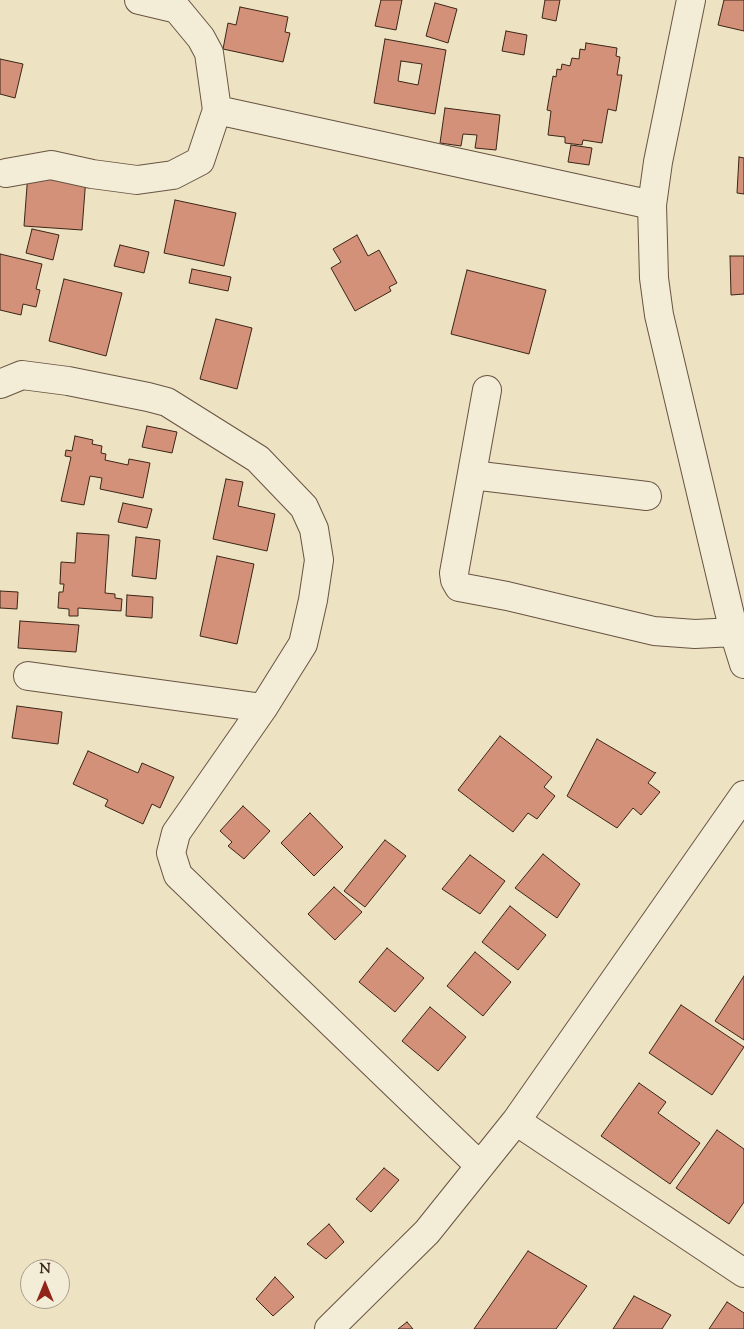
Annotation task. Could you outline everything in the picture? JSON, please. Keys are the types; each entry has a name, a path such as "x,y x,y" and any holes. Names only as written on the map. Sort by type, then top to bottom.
{"street":[{"path":"6,173 51,165 92,174 137,180 173,175 200,161 217,110 209,53 201,38 177,9 139,0"},
{"path":"691,0 658,162 652,205 654,278 659,315 734,632 744,664"},
{"path":"217,110 652,205"},
{"path":"0,384 22,375 68,381 167,402 258,459 304,507 314,529 319,560 313,600 303,644 263,708 176,833 171,853 178,875 480,1166"},
{"path":"487,390 454,573 455,580 460,587 507,596 654,632 695,634 734,632"},
{"path":"472,475 646,496"},
{"path":"28,676 263,708"},
{"path":"329,1329 428,1232 516,1121 744,795"},
{"path":"516,1121 744,1273"}],"building":[{"path":"381,0 402,0 396,30 375,26"},
{"path":"545,0 560,0 556,21 542,18"},
{"path":"724,0 744,0 744,31 718,25"},
{"path":"435,3 457,9 448,43 426,36"},
{"path":"240,7 288,17 285,32 290,33 283,62 223,49 228,23 236,25"},
{"path":"506,31 527,35 524,55 502,51"},
{"path":"385,39 446,50 435,114 374,103","holes":["401,61 422,64 418,85 398,81"]},
{"path":"586,43 617,48 616,56 620,57 617,75 622,75 616,111 608,109 602,143 583,140 582,145 565,143 565,137 548,135 551,111 547,110 553,76 556,77 557,69 561,70 562,64 570,66 572,58 579,59 580,49 585,50"},
{"path":"0,59 23,64 15,98 0,94"},
{"path":"445,108 500,115 496,150 475,148 477,135 463,134 461,146 440,143"},
{"path":"571,145 592,148 589,165 568,162"},
{"path":"739,157 744,158 744,194 737,193"},
{"path":"28,173 86,177 82,230 24,226"},
{"path":"175,200 236,213 224,266 164,253"},
{"path":"32,229 59,235 53,260 26,253"},
{"path":"357,235 368,256 379,250 397,283 389,287 391,291 355,311 331,268 341,262 333,249"},
{"path":"120,245 149,252 144,273 114,266"},
{"path":"0,254 42,264 36,289 40,290 36,307 23,304 21,315 0,310"},
{"path":"730,256 744,256 744,294 731,295"},
{"path":"192,269 231,277 228,291 189,283"},
{"path":"467,270 546,290 529,354 451,334"},
{"path":"64,279 122,293 106,356 49,341"},
{"path":"216,319 252,328 237,389 200,379"},
{"path":"147,426 177,432 172,453 142,447"},
{"path":"75,436 93,440 92,444 102,446 101,453 106,454 105,460 128,465 129,459 150,463 143,498 100,489 102,478 90,476 84,505 61,501 71,457 65,456 66,450 72,451"},
{"path":"226,479 243,482 238,506 275,514 267,551 213,539"},
{"path":"123,503 152,509 147,528 118,522"},
{"path":"77,533 109,535 105,593 115,594 115,598 122,599 121,611 78,608 78,616 69,616 69,609 58,608 59,592 63,592 64,584 60,584 61,562 75,563"},
{"path":"136,537 160,540 156,579 132,576"},
{"path":"217,556 254,564 237,644 200,636"},
{"path":"0,591 18,592 17,609 0,608"},
{"path":"127,595 153,597 152,618 126,616"},
{"path":"20,621 79,625 76,652 18,648"},
{"path":"17,706 62,712 58,744 12,738"},
{"path":"500,736 552,777 544,787 555,796 537,819 528,813 513,832 458,790"},
{"path":"597,739 656,772 648,783 660,792 641,815 633,808 617,828 567,796"},
{"path":"88,751 138,773 142,763 174,777 160,808 152,804 143,824 105,806 108,800 73,784"},
{"path":"243,806 270,831 244,859 228,846 232,842 220,831"},
{"path":"310,813 343,847 314,876 281,843"},
{"path":"385,840 406,856 365,907 344,891"},
{"path":"543,854 580,884 557,918 515,888"},
{"path":"470,855 505,881 480,914 442,889"},
{"path":"334,887 362,912 335,940 308,914"},
{"path":"510,906 546,935 518,970 482,942"},
{"path":"387,948 424,978 395,1012 359,982"},
{"path":"475,952 511,982 483,1016 447,986"},
{"path":"744,976 744,1040 715,1021"},
{"path":"681,1005 744,1047 712,1095 649,1053"},
{"path":"430,1007 466,1037 438,1071 402,1041"},
{"path":"639,1083 666,1102 658,1113 700,1143 670,1184 601,1136"},
{"path":"717,1130 744,1149 744,1202 729,1224 676,1188"},
{"path":"384,1168 399,1180 371,1212 356,1199"},
{"path":"329,1224 344,1242 326,1259 307,1244"},
{"path":"528,1251 587,1286 556,1329 474,1329"},
{"path":"275,1277 294,1297 273,1316 256,1299"},
{"path":"634,1296 671,1315 662,1329 613,1329"},
{"path":"727,1302 744,1313 744,1329 709,1329"},
{"path":"407,1322 413,1329 398,1329"}]}
